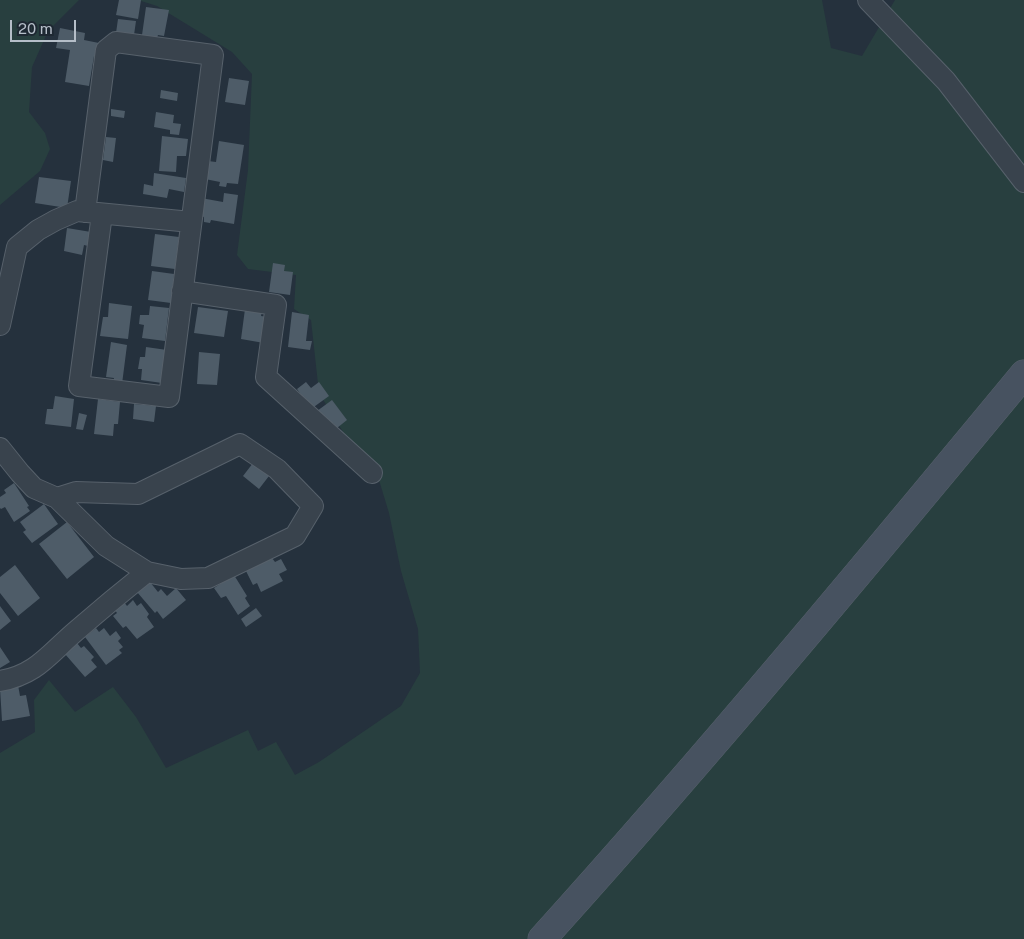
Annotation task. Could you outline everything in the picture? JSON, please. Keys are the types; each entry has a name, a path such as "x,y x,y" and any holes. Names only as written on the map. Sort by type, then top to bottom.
{"street":[{"path":"868,0 946,81 1024,182"},
{"path":"116,42 213,55 169,397 79,386 93,213 106,50 116,42"},
{"path":"0,325 17,247 38,230 56,220 77,211 191,222"},
{"path":"182,291 276,305 266,377 372,473"},
{"path":"542,939 605,869 846,589 1024,374"},
{"path":"0,448 34,488 58,498 106,546 147,572 181,579 208,578 295,536 313,506 277,468 240,444 138,494 76,492 58,498"},
{"path":"0,682 16,678 36,668 74,633 147,572"}],"green space":[{"path":"0,0 79,0 48,31 32,67 29,112 45,133 50,149 40,171 0,205"},
{"path":"138,0 822,0 831,48 862,56 895,0 1024,0 1024,939 0,939 0,753 35,732 34,700 49,680 75,712 113,687 136,717 166,768 248,730 258,751 276,742 295,775 319,762 401,706 420,673 418,629 401,571 389,513 379,480 343,432 319,393 311,320 294,309 296,275 248,269 237,255 248,170 252,74 232,52 157,6"}],"building":[{"path":"119,0 141,0 138,19 116,15"},
{"path":"146,7 169,10 164,36 158,35 157,38 142,35"},
{"path":"118,19 136,21 134,35 116,33"},
{"path":"60,28 85,33 84,40 99,43 97,56 94,56 89,86 65,82 70,50 56,48"},
{"path":"229,78 249,81 245,105 225,102"},
{"path":"161,90 178,93 177,101 160,98"},
{"path":"111,109 125,111 124,118 111,116"},
{"path":"156,112 174,115 173,123 181,124 179,135 170,134 170,130 154,127"},
{"path":"162,136 188,139 186,156 177,156 176,172 159,171"},
{"path":"106,137 116,138 113,162 103,160"},
{"path":"219,141 244,145 238,184 227,183 226,187 219,186 220,182 205,179 208,161 216,162"},
{"path":"154,173 186,178 184,192 169,189 167,198 143,194 144,184 153,186"},
{"path":"39,177 71,181 67,208 35,203"},
{"path":"224,193 238,195 234,224 211,220 210,223 204,222 204,217 198,215 201,198 223,202"},
{"path":"67,228 91,232 88,246 84,245 82,255 64,251"},
{"path":"155,234 179,237 175,269 151,266"},
{"path":"273,263 285,265 284,271 293,272 290,295 269,292"},
{"path":"152,271 174,274 171,303 148,300"},
{"path":"109,303 132,306 128,339 100,336 103,317 108,317"},
{"path":"150,306 169,308 165,341 142,338 144,325 139,324 140,315 149,315"},
{"path":"198,307 228,311 224,337 194,333"},
{"path":"245,309 262,311 261,316 268,317 264,343 241,339"},
{"path":"292,312 309,315 306,341 312,341 310,350 288,347"},
{"path":"111,342 127,345 122,384 113,383 114,378 106,377"},
{"path":"146,347 167,350 162,383 141,380 142,369 138,369 140,357 145,357"},
{"path":"199,352 220,354 217,385 197,384"},
{"path":"306,382 311,388 319,382 329,396 311,409 297,389"},
{"path":"55,396 74,399 71,427 45,424 47,409 53,409"},
{"path":"98,399 120,402 118,424 114,424 113,436 94,434"},
{"path":"332,400 347,420 337,428 333,423 329,426 317,411"},
{"path":"134,404 156,406 154,422 133,419"},
{"path":"79,413 87,415 83,430 76,429"},
{"path":"253,463 269,476 259,489 243,476"},
{"path":"14,483 29,506 27,507 30,511 14,522 5,507 0,508 0,497 6,493 4,490"},
{"path":"44,504 58,524 32,543 23,532 26,530 20,522"},
{"path":"67,522 94,557 67,579 39,544"},
{"path":"272,558 275,562 281,559 287,570 279,574 283,581 261,592 257,583 253,585 246,571"},
{"path":"15,565 40,598 18,616 0,593 0,577"},
{"path":"234,575 247,596 245,598 250,606 238,615 226,596 221,598 214,588"},
{"path":"150,582 158,592 161,589 167,596 176,588 186,600 163,619 157,611 155,613 137,592"},
{"path":"133,600 137,606 141,603 149,614 147,617 154,627 137,639 126,626 123,628 113,616 117,613 114,609 124,602 127,606"},
{"path":"0,606 11,621 0,630"},
{"path":"256,608 262,616 246,627 241,619"},
{"path":"96,628 99,632 104,628 110,636 116,631 121,638 118,641 123,647 119,650 122,653 106,665 85,637"},
{"path":"77,643 81,648 84,646 94,657 91,660 97,667 85,677 65,654"},
{"path":"0,647 10,662 0,668"},
{"path":"18,685 20,696 26,695 30,716 2,721 0,688"}]}
